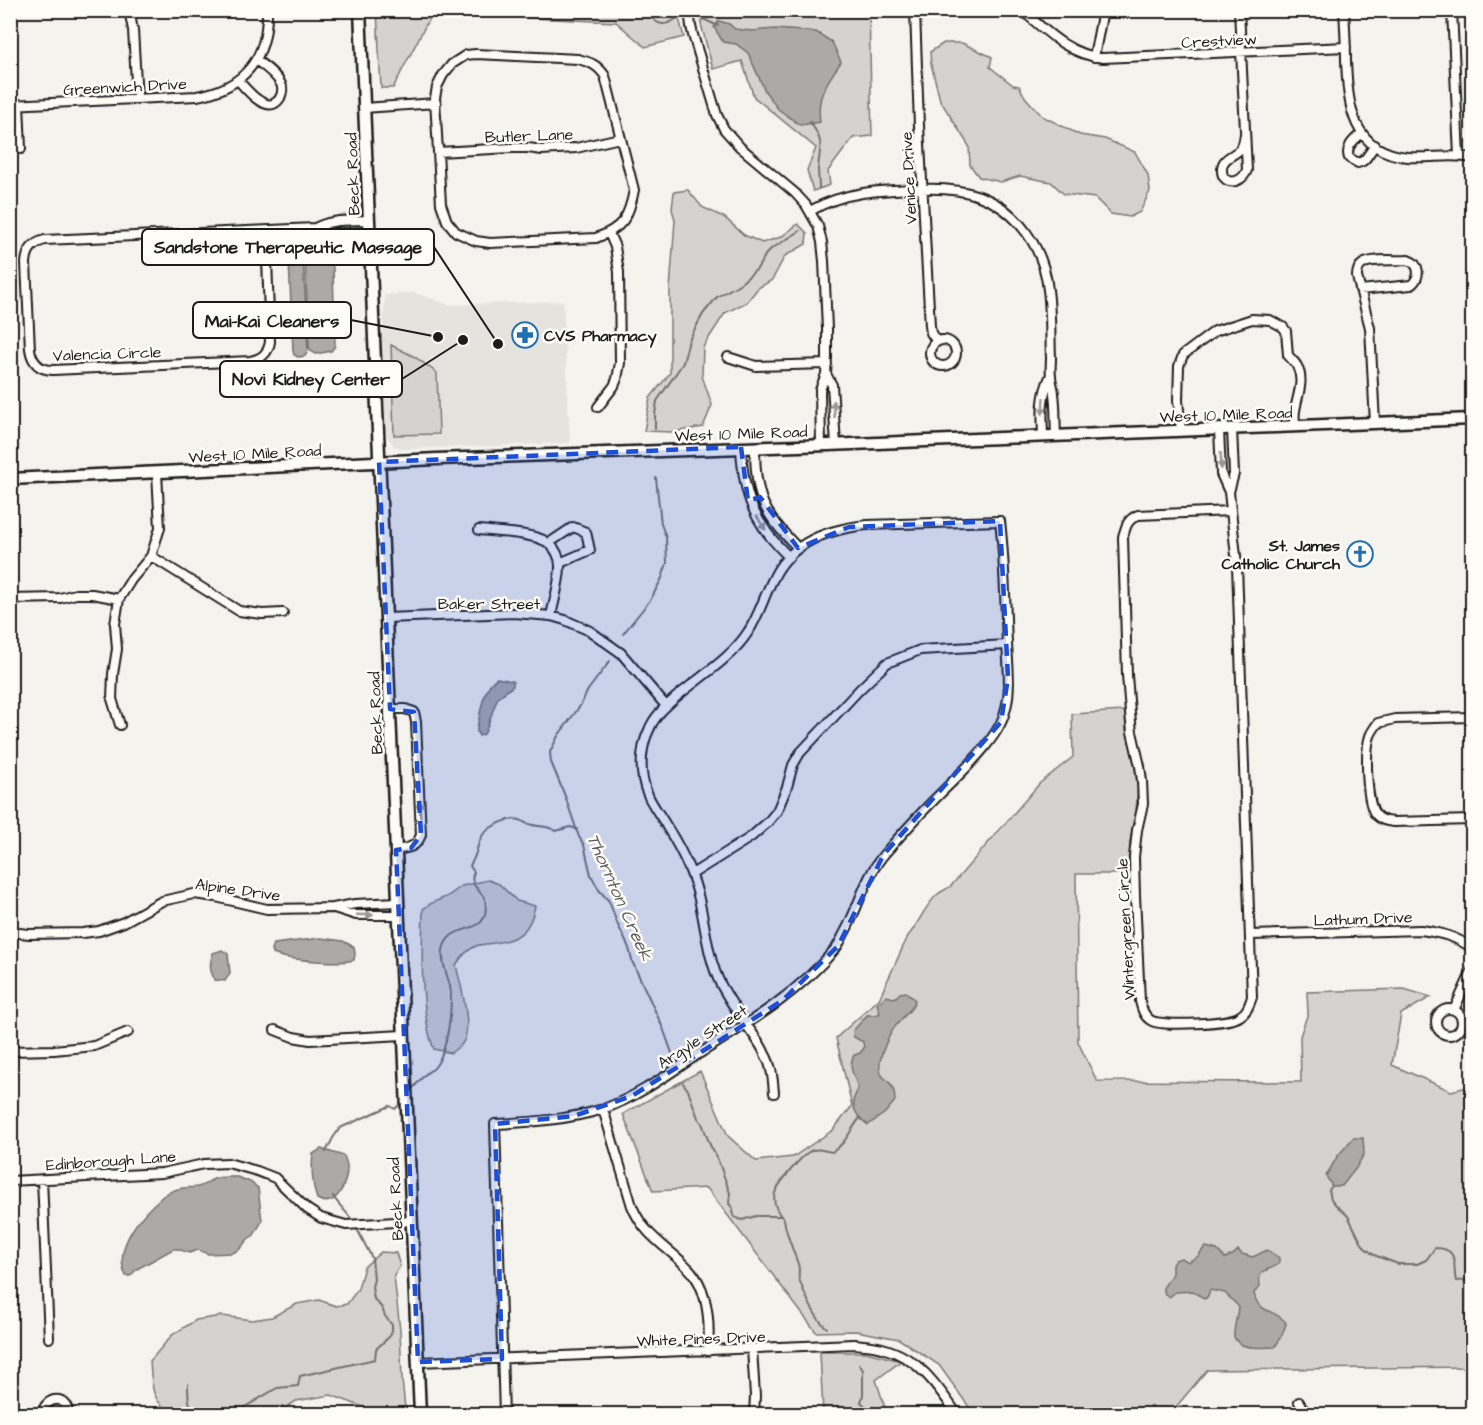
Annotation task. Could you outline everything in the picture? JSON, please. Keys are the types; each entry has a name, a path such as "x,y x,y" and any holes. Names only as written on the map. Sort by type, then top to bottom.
{"main road":[{"name":"Beck Road","path":"360,10 420,1414"},
{"name":"West 10 Mile Road","path":"10,479 437,459 1473,419"}],"street":[{"path":"129,10 133,30 137,99"},
{"name":"Greenwich Drive","path":"15,105 197,96 230,86 256,60 265,39 267,10"},
{"path":"689,10 693,35 717,115 724,129 740,147 795,193 810,211 818,226 824,261 828,329 826,374 820,390 821,445"},
{"name":"Venice Drive","path":"915,10 930,326 931,333 937,342"},
{"path":"1022,10 1061,43 1094,57 1103,10"},
{"path":"1239,10 1247,165 1246,174 1239,181 1228,181 1222,174 1223,163 1242,146 1245,134"},
{"path":"1344,10 1349,102 1355,122 1362,133 1375,146 1387,152 1408,157 1473,158"},
{"path":"1452,10 1459,156"},
{"name":"Crestview","path":"1094,57 1125,58 1346,46"},
{"path":"466,55 578,59 590,62 605,76 633,190 631,205 626,217 609,233 596,238 579,240 511,243 476,241 456,232 447,221 441,204 436,103 437,87 443,75 452,64 466,55"},
{"path":"238,80 259,101 269,104 277,101 282,94 281,84 256,60"},
{"path":"364,108 436,103"},
{"path":"15,105 21,149"},
{"path":"1362,133 1347,151 1349,158 1358,163 1363,162 1375,146"},
{"name":"Butler Lane","path":"438,152 511,148 542,150 576,148 620,138"},
{"path":"810,211 835,199 855,194 923,189 954,190 980,196 1010,215 1032,240 1045,270 1049,292 1050,377 1054,393 1056,435"},
{"name":"Valencia Circle","path":"266,231 270,342 267,353 260,358 250,361 53,370 41,368 32,359 26,258 31,248 37,243 45,240 315,228 333,221 369,220"},
{"name":"Valencia Circle","path":"315,228 325,233 369,232"},
{"path":"598,407 614,386 620,363 619,272 615,248 609,233"},
{"path":"1360,290 1411,285 1417,280 1418,270 1414,263 1408,260 1366,262 1360,266 1357,274 1360,290 1370,328 1375,423"},
{"path":"1181,431 1178,400 1179,366 1183,355 1215,331 1252,320 1270,320 1286,331 1287,355 1300,371 1295,426"},
{"path":"728,357 756,366 827,364"},
{"path":"826,374 832,385 836,444"},
{"path":"1043,435 1042,405 1050,377"},
{"name":"Wintergreen Circle","path":"1219,429 1221,474 1229,492 1237,565 1252,996 1248,1009 1233,1020 1158,1023 1150,1020 1143,1012 1140,1001 1134,867 1137,830 1143,804 1140,766 1132,732 1127,675 1124,537 1126,526 1138,515 1231,511"},
{"name":"Wintergreen Circle","path":"1229,492 1234,474 1232,429"},
{"path":"741,447 744,481 749,501 771,537 789,557"},
{"path":"754,447 756,480 760,497 779,527 798,548 774,576 757,616 741,642 658,714 648,730 642,765 646,791 692,874 712,965 721,985 765,1053 773,1076 774,1093"},
{"path":"120,725 112,699 117,649 115,624 119,599 151,556 160,528 157,472"},
{"path":"749,501 760,497"},
{"name":"Argyle Street","path":"504,1414 495,1124 554,1120 603,1109 633,1096 783,1000 838,946 855,914 863,890 884,854 964,770 998,730 1004,715 1008,698 1008,678 1004,551 1000,521 849,527 816,536 798,548"},
{"path":"549,543 573,527 586,532 590,550 560,563"},
{"path":"479,530 535,537 549,543 555,550 560,559 560,568 551,616"},
{"path":"151,556 238,611 262,614 283,613"},
{"path":"10,600 60,598 76,594 92,594 119,599"},
{"name":"Baker Street","path":"386,618 514,613 551,616 565,620 590,631 621,653 666,706"},
{"path":"692,874 751,837 768,822 777,811 793,765 800,753 887,663 920,650 1006,645"},
{"path":"390,708 414,712 421,824 419,841 411,848 396,850"},
{"path":"1473,717 1395,719 1378,723 1371,735 1367,750 1370,804 1375,814 1384,821 1473,820"},
{"name":"Alpine Drive","path":"10,932 29,934 99,931 124,922 162,901 194,894 216,897 260,909 333,908 355,904 398,902"},
{"path":"333,908 356,915 399,915"},
{"name":"Lathum Drive","path":"1250,935 1421,930 1444,933 1473,948"},
{"path":"1454,1010 1473,971"},
{"path":"274,1030 310,1040 403,1035"},
{"path":"10,1051 94,1046 128,1032"},
{"path":"603,1109 638,1219 648,1232 692,1272 704,1296 707,1309 708,1351"},
{"name":"Edinborough Lane","path":"10,1180 162,1173 204,1164 228,1163 274,1178 307,1209 321,1218 346,1225 411,1221"},
{"path":"42,1179 49,1338"},
{"name":"White Pines Drive","path":"418,1362 854,1344 881,1347 906,1356 922,1368 957,1414"},
{"path":"752,1349 754,1414"},
{"path":"42,1414 47,1402 56,1401 67,1405 68,1414"},
{"path":"1299,1402 1306,1414"}],"highlighted area":[{"path":"741,447 748,501 760,497 798,548 849,527 1000,521 1008,678 1001,722 884,854 838,946 783,1000 632,1096 574,1116 495,1124 502,1359 418,1362 396,850 411,848 421,835 414,712 390,709 379,462"}],"shaded area":[{"path":"377,11 679,11 684,37 645,47 616,22 432,13 393,88 381,88"},
{"path":"703,11 869,11 872,136 853,138 828,171 830,185 813,191 807,170 816,148 754,97 742,61 713,69 701,24"},
{"path":"719,21 735,29 752,31 775,29 816,32 832,42 841,62 821,97 820,122 800,125 778,109 765,91 748,53 736,44 723,42 714,27"},
{"path":"944,43 962,43 992,57 990,67 1013,85 1019,86 1025,97 1042,116 1080,135 1105,139 1135,152 1148,175 1150,191 1140,212 1130,217 1111,214 1095,198 1064,194 1051,182 1020,176 1001,182 979,177 970,165 969,146 940,100 930,52"},
{"path":"688,190 702,207 725,218 744,235 762,243 781,237 798,224 807,233 806,244 785,256 772,280 758,288 747,302 725,313 703,347 702,376 712,405 703,427 673,432 644,431 650,398 670,373 670,290 675,220 672,209 674,192"},
{"path":"297,251 303,258 308,351 305,356 298,357 293,351 289,260 291,254"},
{"path":"313,251 327,255 333,268 335,346 331,351 316,354 309,347 305,258 307,253"},
{"path":"415,293 449,305 563,301 570,443 405,449 394,446 387,436 381,357 385,295"},
{"path":"391,345 415,357 437,373 439,434 394,435"},
{"path":"497,678 513,681 513,686 498,698 484,734 479,736 477,727 483,700 492,682"},
{"path":"1125,711 1126,729 1138,786 1130,842 1130,874 1076,874 1078,1042 1097,1081 1301,1082 1300,1036 1308,1013 1307,992 1404,989 1431,997 1401,1014 1392,1065 1451,1091 1472,1086 1472,1367 1207,1370 1170,1414 974,1414 939,1365 899,1339 856,1331 816,1332 707,1188 653,1191 623,1114 700,1071 728,1136 756,1161 793,1157 833,1130 852,1106 836,1038 879,999 908,936 929,903 951,886 1040,783 1073,757 1072,714"},
{"path":"488,880 499,884 517,901 535,906 533,915 527,928 517,936 476,946 460,959 456,965 465,1005 467,1027 465,1037 462,1044 451,1053 434,1049 428,1029 423,990 423,909 462,886"},
{"path":"321,938 343,941 354,947 354,960 313,961 273,954 274,944"},
{"path":"222,950 228,954 230,973 225,981 215,980 210,967 213,953"},
{"path":"906,992 915,1000 914,1003 892,1031 885,1044 880,1064 881,1074 890,1083 895,1101 885,1113 868,1125 859,1117 853,1102 858,1088 852,1072 852,1059 864,1048 863,1042 854,1037 853,1031 867,1015 880,1013 877,1004 886,996 895,998 900,993"},
{"path":"1353,1138 1363,1138 1364,1154 1342,1186 1332,1186 1326,1176 1337,1157"},
{"path":"321,1149 344,1156 347,1165 346,1179 340,1193 330,1201 317,1199 313,1183 313,1154"},
{"path":"220,1177 237,1177 258,1188 262,1221 254,1235 239,1250 232,1253 208,1254 198,1250 189,1253 173,1249 137,1269 130,1276 126,1276 123,1266 125,1246 134,1227 155,1203 176,1189 199,1186"},
{"path":"1206,1247 1217,1250 1225,1258 1238,1250 1242,1254 1253,1257 1267,1250 1279,1258 1279,1264 1262,1273 1259,1280 1260,1286 1254,1293 1259,1305 1278,1315 1286,1323 1275,1347 1245,1346 1236,1341 1234,1334 1238,1306 1225,1293 1210,1290 1205,1299 1193,1291 1176,1292 1169,1297 1165,1294 1163,1288 1172,1274 1172,1265 1175,1260 1181,1258 1189,1262"},
{"path":"381,1252 396,1253 400,1266 394,1276 400,1330 405,1408 403,1414 382,1414 331,1395 296,1401 276,1414 173,1414 160,1404 154,1392 150,1361 172,1335 196,1320 222,1316 252,1320 272,1317 297,1304 319,1300 336,1306 347,1304 358,1289 364,1267"},
{"path":"820,1352 866,1352 901,1361 876,1380 887,1414 823,1414"}],"waterway":[{"name":"Thornton Creek","path":"646,10 655,21 662,24 676,19"},
{"name":"Thornton Creek","path":"701,18 718,26"},
{"name":"Thornton Creek","path":"810,122 820,140 819,188"},
{"name":"Thornton Creek","path":"655,429 657,401 683,363 689,340 703,314 717,297 741,283 757,269 771,249 800,231"},
{"name":"Thornton Creek","path":"623,634 651,599 667,563 666,537 661,524 656,478"},
{"name":"Thornton Creek","path":"610,661 558,736 550,752 551,762 584,845 591,875 599,890 609,901 672,1053"},
{"path":"409,1093 435,1067 446,1039 451,995 443,954 447,940 454,934 477,925 485,912 485,899 472,880 474,872 470,866 482,836 499,823 515,819 556,831 570,827 577,829"},
{"name":"Thornton Creek","path":"683,1083 718,1160 730,1193 729,1204 733,1208 734,1217 742,1220 756,1216 780,1216"},
{"path":"326,1152 340,1128 390,1106 395,1109 402,1102"},
{"path":"827,1328 814,1312 801,1285 799,1266 784,1219 776,1207 774,1196 791,1169 803,1157 813,1150 832,1152 837,1149 860,1118"},
{"path":"1332,1186 1329,1190 1331,1199 1348,1216 1361,1242 1374,1255 1398,1264 1417,1264 1426,1260 1435,1248 1443,1249 1449,1251 1454,1259 1456,1281 1472,1280"},
{"path":"333,1196 353,1222"},
{"path":"233,1414 277,1388 298,1386 300,1376 375,1359 376,1349 389,1337 392,1325 374,1299 372,1258 356,1227"},
{"name":"Thornton Creek","path":"859,1364 863,1370 861,1402 865,1406 865,1414"},
{"path":"188,1384 190,1405 197,1414"},
{"path":"206,1414 215,1414"}],"place":[{"name":"CVS Pharmacy","path":"525,335"},
{"name":"Mai-Kai Cleaners","path":"438,337"},
{"name":"Novi Kidney Center","path":"463,340"},
{"name":"Sandstone Therapeutic Massage","path":"498,344"},
{"name":"St. James Catholic Church","path":"1360,554"}]}
